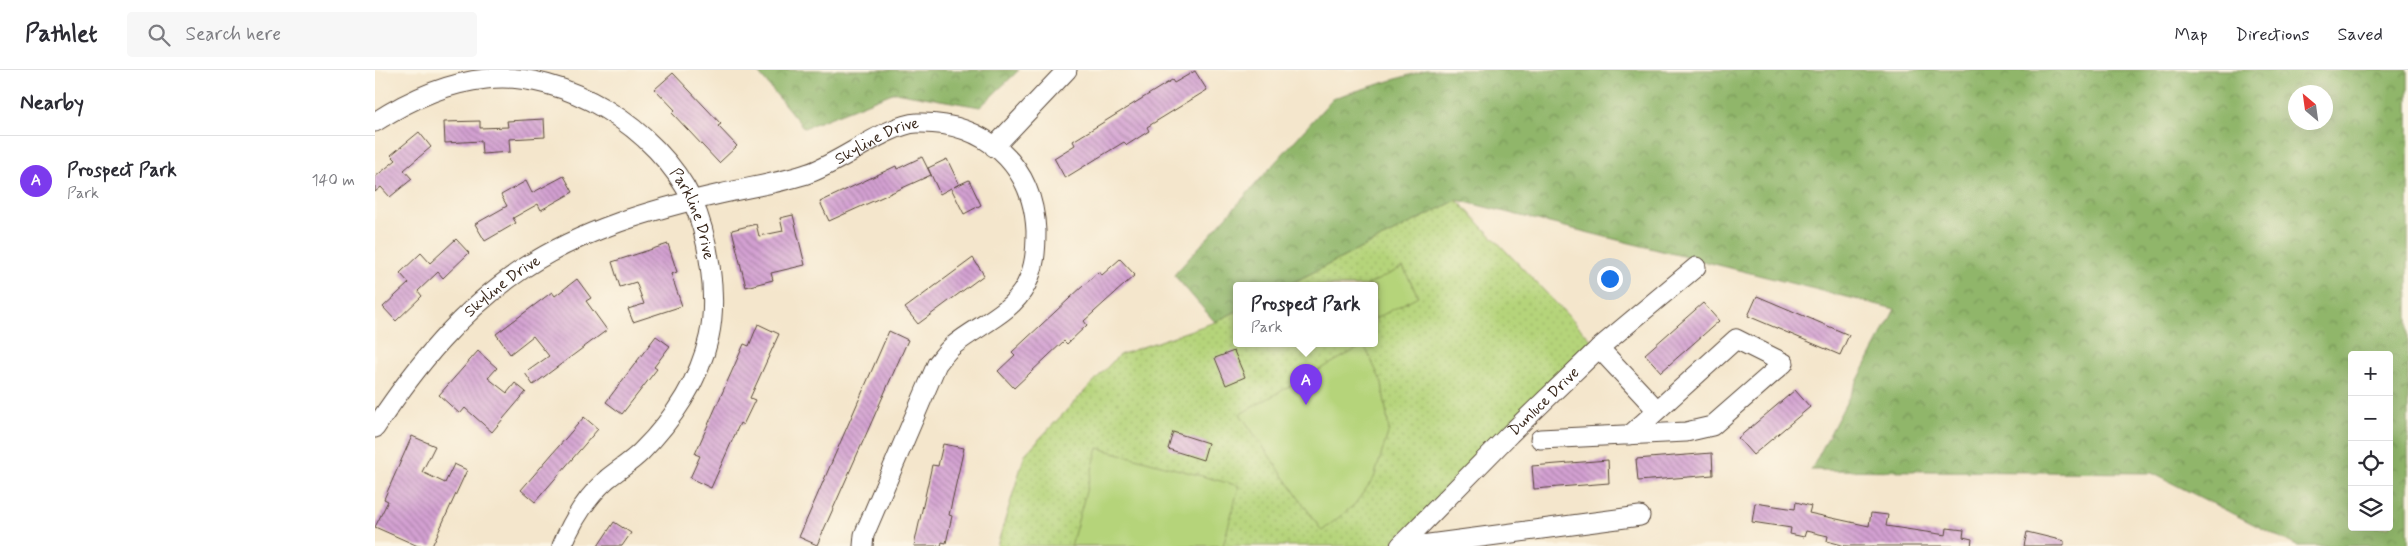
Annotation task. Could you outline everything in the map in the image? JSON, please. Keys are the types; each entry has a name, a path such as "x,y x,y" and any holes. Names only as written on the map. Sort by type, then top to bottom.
{"street":[{"path":"994,147 1067,70"},
{"name":"Parkline Drive","path":"375,122 396,109 435,90 487,79 539,81 596,102 640,134 672,170 692,200 705,240 713,292 709,337 694,380 669,421 640,453 606,481 581,509 562,546"},
{"name":"Skyline Drive","path":"375,428 403,385 438,342 475,305 525,268 565,246 612,225 692,200 808,173 847,156 880,135 914,123 947,125 980,136 1008,157 1029,190 1035,220 1037,256 1025,286 1007,309 951,346 937,364 864,535 863,546"},
{"name":"Dunluce Drive","path":"1400,546 1510,434 1599,348 1696,267"},
{"path":"1540,439 1686,432 1712,426 1784,362 1736,340 1630,434"},
{"path":"1599,348 1657,410"},
{"path":"1413,546 1641,516"}],"green space":[{"path":"756,70 1019,70 980,107 895,92 804,128"},
{"path":"1426,70 2408,70 2408,546 2297,546 2152,473 1811,470 1895,309 1457,200 1294,282 1233,282 1233,313 1215,322 1174,275 1333,98"},
{"path":"1457,200 1599,348 1389,546 997,546 1025,454 1119,355 1215,322 1233,313 1233,347 1378,347 1378,282 1294,282"},
{"path":"1403,267 1418,296 1378,317 1378,282 1374,282"},
{"path":"1360,347 1365,347 1382,383 1389,430 1374,478 1354,505 1322,531 1240,414"},
{"path":"1098,448 1239,486 1223,546 1071,546"}],"building":[{"path":"1195,71 1207,90 1147,127 1149,131 1127,145 1124,142 1065,178 1054,158 1075,145 1073,141 1172,80 1174,83"},
{"path":"673,73 721,124 718,126 737,146 719,163 672,113 675,110 655,89"},
{"path":"544,119 545,137 509,139 510,152 482,154 481,141 445,143 444,122 480,121 480,128 508,127 507,121"},
{"path":"419,132 431,147 404,170 412,179 390,197 381,187 375,192 375,177 396,160 391,155"},
{"path":"922,157 931,175 829,221 820,202 896,166 897,169"},
{"path":"947,159 959,184 954,187 969,180 981,205 964,214 951,188 940,194 928,168"},
{"path":"564,176 573,192 541,210 538,204 513,218 516,223 485,241 475,224 507,206 501,195 526,181 532,193"},
{"path":"793,215 805,265 771,273 773,280 746,287 732,230 756,224 759,236 783,231 780,218"},
{"path":"456,239 469,253 443,278 438,272 418,291 422,296 396,321 383,307 409,283 400,273 421,253 430,263"},
{"path":"668,244 677,272 671,274 682,306 633,322 628,309 644,304 636,282 620,287 612,262"},
{"path":"973,258 984,275 918,324 905,308"},
{"path":"1120,259 1135,275 1084,321 1087,325 1067,344 1064,341 1014,388 998,371 1015,355 1012,352 1098,272 1102,275"},
{"path":"577,279 591,298 586,301 607,330 533,385 525,373 549,356 533,336 510,354 496,334 552,292 555,296"},
{"path":"1757,296 1849,335 1840,355 1748,316"},
{"path":"1703,303 1719,321 1661,372 1645,354"},
{"path":"758,324 779,334 750,398 755,400 743,425 740,423 711,488 690,478 700,456 695,454 744,344 749,346"},
{"path":"889,331 908,340 817,545 799,537"},
{"path":"656,336 670,346 654,367 657,369 622,414 606,402"},
{"path":"478,351 497,368 488,378 507,393 515,383 526,392 492,432 465,408 460,414 439,395"},
{"path":"1234,351 1245,377 1226,385 1215,358"},
{"path":"1795,390 1810,407 1753,455 1738,438"},
{"path":"584,417 598,429 535,502 521,490"},
{"path":"1173,432 1208,443 1203,460 1168,449"},
{"path":"412,436 435,446 422,472 445,483 454,464 467,470 432,546 418,546 375,527 388,501 384,499"},
{"path":"943,444 964,448 949,515 952,516 946,543 942,542 941,546 914,546 932,465 938,466"},
{"path":"1712,453 1713,475 1638,481 1636,459"},
{"path":"1608,460 1609,483 1534,489 1532,466"},
{"path":"1796,502 1811,506 1809,513 1869,526 1871,513 1888,515 1886,526 1946,535 1947,528 1964,530 1963,537 1972,539 1971,546 1846,546 1827,541 1828,536 1806,531 1804,537 1790,534 1791,528 1752,522 1755,503 1795,509"},
{"path":"614,522 631,533 622,546 598,546"},
{"path":"2027,532 2064,541 2064,546 2024,546"}],"place":[{"name":"Prospect Park","path":"1306,405"}]}
